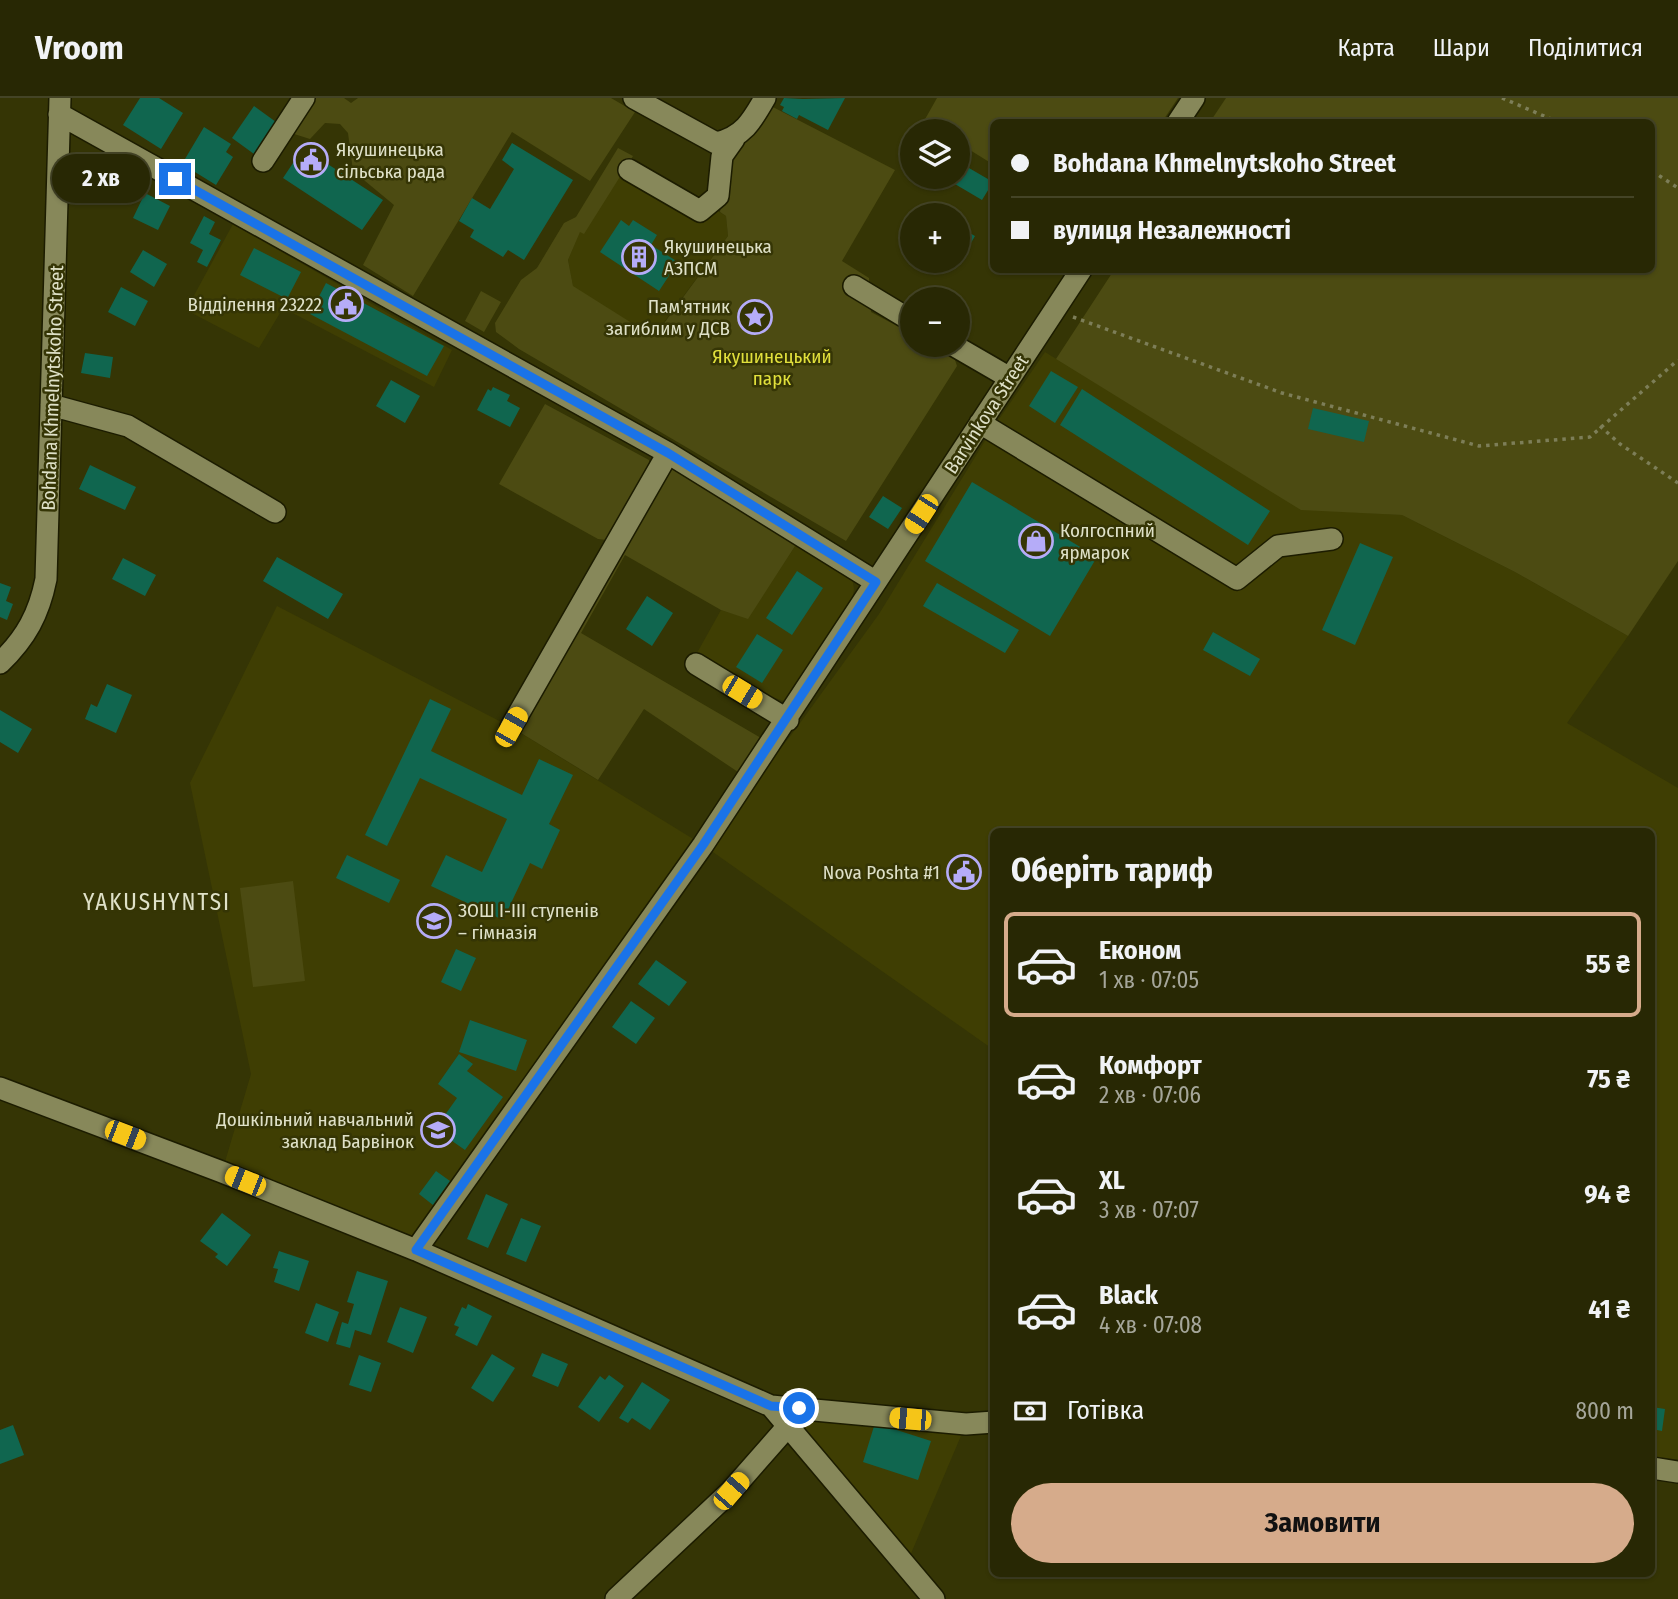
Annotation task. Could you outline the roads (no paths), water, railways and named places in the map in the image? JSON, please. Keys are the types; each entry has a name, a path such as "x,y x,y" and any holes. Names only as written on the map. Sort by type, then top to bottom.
{"street":[{"path":"263,161 304,98"},
{"path":"634,98 716,143 734,139"},
{"path":"629,170 700,211 718,196 722,156 754,118 765,98"},
{"path":"1180,119 1194,98"},
{"path":"60,106 668,453 876,582"},
{"name":"Bohdana Khmelnytskoho Street","path":"0,663 26,635 37,617 46,579 60,106"},
{"name":"Barvinkova Street","path":"416,1250 788,720 1079,273"},
{"path":"854,286 900,314"},
{"path":"970,355 1010,379"},
{"path":"51,405 128,426 275,512"},
{"path":"980,423 1237,579 1278,546 1332,539"},
{"path":"511,727 668,453"},
{"path":"696,664 788,720"},
{"path":"2,1090 222,1172 416,1250 771,1406 966,1424 990,1422"},
{"path":"771,1406 934,1599"},
{"path":"617,1599 731,1491 788,1426"},
{"path":"1655,1468 1678,1472"}],"place":[{"name":"Якушинецька сільська рада","path":"311,160"},
{"name":"Якушинецька АЗПСМ","path":"639,257"},
{"name":"Відділення 23222","path":"346,304"},
{"name":"Пам'ятник загиблим у ДСВ","path":"755,317"},
{"name":"Колгоспний ярмарок","path":"1036,541"},
{"name":"Nova Poshta #1","path":"964,872"},
{"name":"ЗОШ І-ІІІ ступенів – гімназія","path":"434,921"},
{"name":"Дошкільний навчальний заклад Барвінок","path":"438,1130"}],"district":[{"name":"YAKUSHYNTSI","path":"157,902"}],"park label":[{"name":"Якушинецький парк","path":"772,367"}]}
